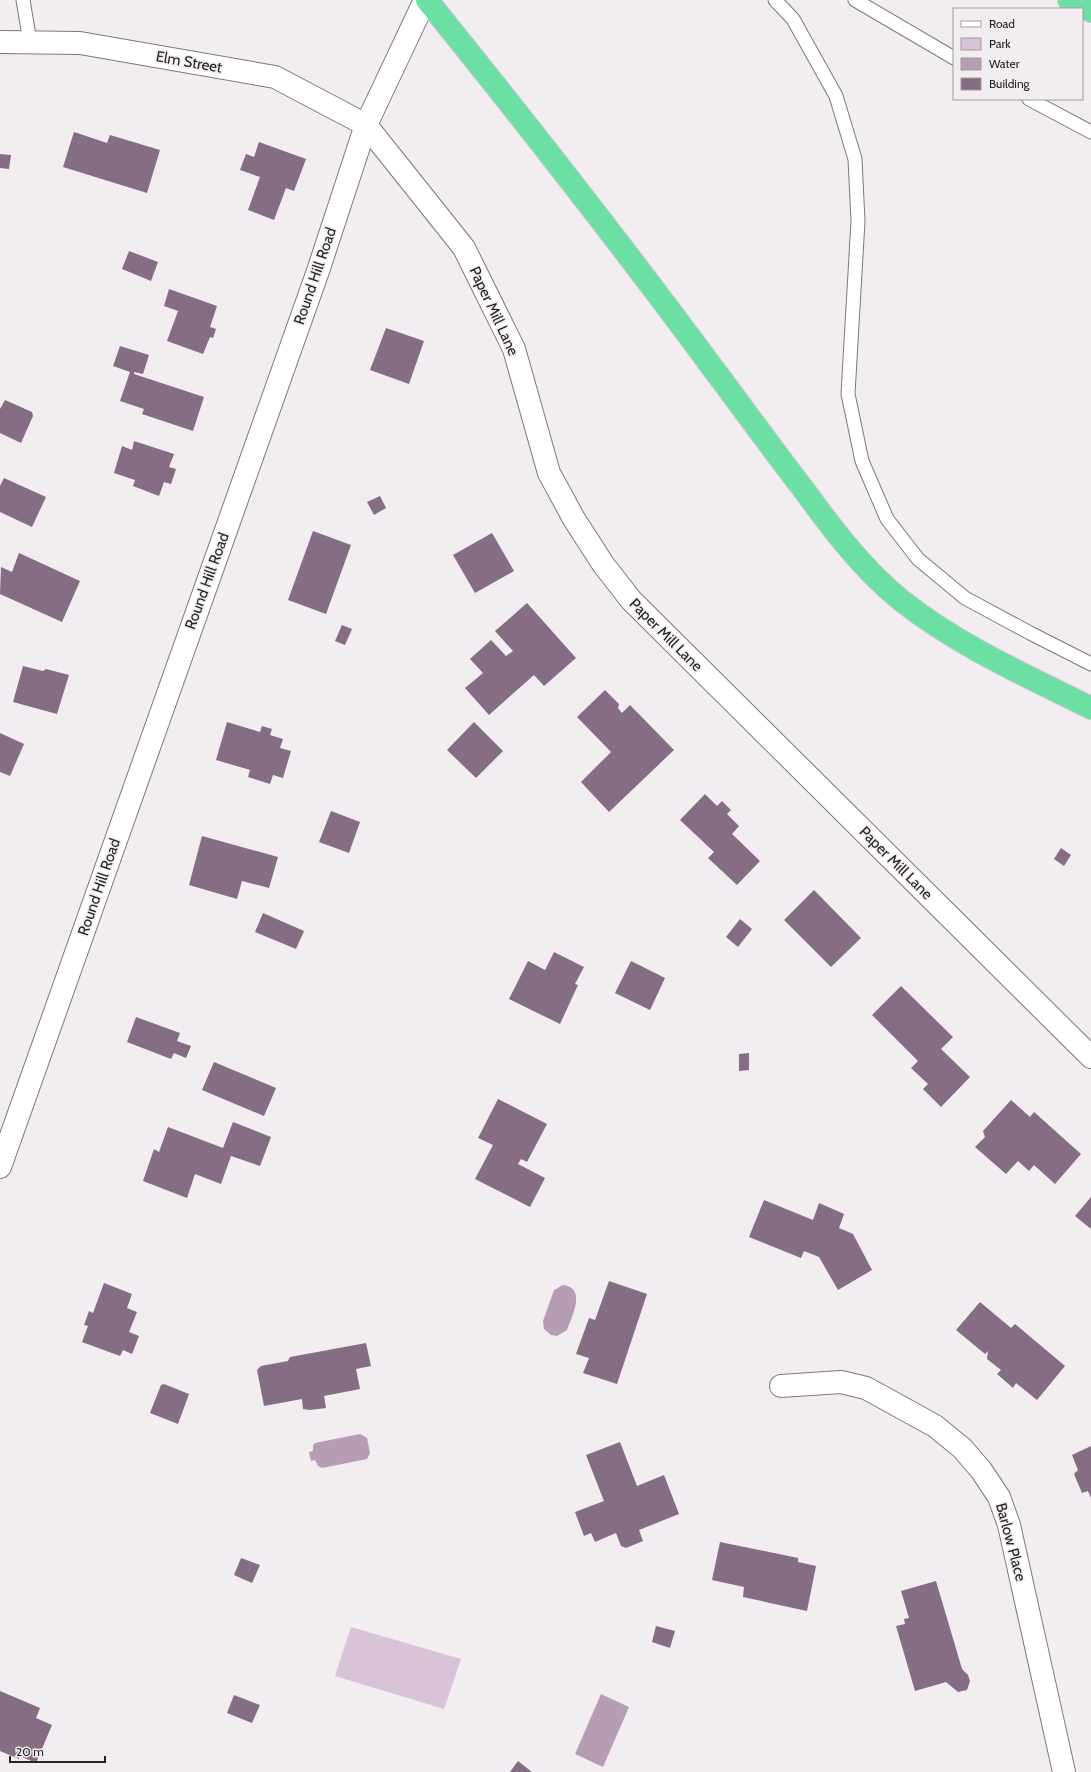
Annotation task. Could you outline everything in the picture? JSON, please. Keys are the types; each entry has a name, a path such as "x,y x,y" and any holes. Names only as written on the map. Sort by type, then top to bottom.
{"highway":[{"path":"426,0 550,154 828,522 862,563 901,600 941,629 986,655 1091,708"},
{"path":"1069,0 1091,11"}],"street":[{"name":"Round Hill Road","path":"2,1157 318,271 366,125 426,0"},
{"name":"Elm Street","path":"0,42 80,43 276,77 366,125"},
{"name":"Paper Mill Lane","path":"366,125 464,248 514,349 549,473 574,519 603,564 626,594 1091,1057"},
{"name":"Barlow Place","path":"781,1386 841,1382 866,1388 935,1426 962,1448 981,1470 999,1497 1009,1524 1064,1772"}],"lane":[{"path":"23,0 30,42"},
{"path":"775,0 794,19 836,96 855,159 858,221 848,394 862,461 887,519 918,559 964,598 1091,664"},
{"path":"854,0 953,57"},
{"path":"1031,100 1091,132"}],"green space":[{"path":"351,1627 461,1659 444,1709 335,1676"}],"water":[{"path":"563,1285 570,1287 574,1291 576,1303 567,1330 557,1336 551,1335 544,1329 543,1321 554,1290"},
{"path":"360,1434 367,1438 370,1453 367,1459 322,1468 318,1466 315,1460 311,1461 309,1452 313,1451 313,1445 315,1443"},
{"path":"601,1694 629,1707 603,1767 575,1754"}],"building":[{"path":"74,132 107,143 110,135 160,150 147,193 63,167"},
{"path":"259,142 306,159 294,191 286,188 274,220 248,210 260,177 240,170 246,154 254,157"},
{"path":"0,154 11,155 9,169 0,168"},
{"path":"129,251 158,262 151,281 122,269"},
{"path":"169,289 217,306 210,327 216,329 213,338 210,337 203,354 167,341 178,311 164,306"},
{"path":"386,328 424,341 409,384 370,370"},
{"path":"120,346 149,355 143,374 134,372 134,374 204,397 193,431 142,414 144,409 120,401 130,372 113,366"},
{"path":"5,400 32,412 33,416 21,443 0,433 0,409"},
{"path":"134,441 174,454 169,467 176,469 171,484 164,482 159,496 133,486 135,480 114,473 122,446 132,450"},
{"path":"4,478 46,497 32,527 0,512 0,486"},
{"path":"380,496 386,508 374,515 367,502"},
{"path":"313,531 351,545 326,614 288,600"},
{"path":"492,533 514,571 475,593 453,555"},
{"path":"19,553 80,581 62,622 0,594 1,567 12,572"},
{"path":"527,603 576,658 544,686 534,675 489,715 465,688 483,673 470,659 491,640 506,656 513,651 495,631"},
{"path":"342,625 352,629 345,645 335,641"},
{"path":"23,666 43,671 46,669 69,675 57,714 13,702"},
{"path":"605,690 619,704 618,708 622,713 630,705 674,750 609,812 581,782 611,752 577,717"},
{"path":"227,722 260,732 262,726 272,729 270,735 283,739 280,748 291,751 283,778 273,775 270,784 248,777 250,770 216,760"},
{"path":"474,722 503,751 476,778 447,750"},
{"path":"0,733 24,744 10,776 0,772"},
{"path":"705,794 717,806 722,801 731,810 727,814 739,826 732,834 760,861 737,885 708,858 714,852 680,820"},
{"path":"331,811 360,822 349,853 319,842"},
{"path":"202,836 278,857 269,888 242,881 237,899 189,885"},
{"path":"1061,848 1071,855 1064,866 1054,859"},
{"path":"814,890 861,938 831,967 784,920"},
{"path":"263,913 304,931 296,949 255,932"},
{"path":"740,919 752,929 738,947 726,937"},
{"path":"554,952 584,967 575,984 578,985 560,1024 509,999 528,961 545,970"},
{"path":"631,961 665,978 650,1010 615,993"},
{"path":"901,986 953,1037 941,1049 970,1077 941,1107 923,1089 928,1084 911,1068 918,1061 872,1015"},
{"path":"136,1017 180,1033 177,1041 191,1046 186,1058 174,1053 171,1059 127,1042"},
{"path":"749,1053 749,1070 739,1071 739,1054"},
{"path":"214,1062 276,1088 264,1116 202,1090"},
{"path":"498,1099 547,1124 527,1162 521,1159 518,1164 545,1178 530,1207 475,1179 493,1145 478,1138"},
{"path":"1011,1100 1030,1117 1034,1112 1081,1154 1055,1184 1034,1165 1029,1171 1018,1161 1006,1174 975,1147 985,1137 983,1131"},
{"path":"233,1122 271,1137 260,1166 231,1156 221,1184 195,1174 187,1198 143,1181 154,1149 159,1152 168,1127 223,1148"},
{"path":"1091,1197 1091,1229 1075,1216"},
{"path":"764,1200 813,1220 819,1203 844,1214 839,1228 853,1234 872,1270 838,1290 819,1257 804,1251 801,1258 749,1237"},
{"path":"609,1281 647,1294 617,1384 583,1373 589,1358 576,1354 589,1318 595,1320"},
{"path":"104,1283 132,1294 127,1308 137,1312 129,1332 139,1336 132,1354 123,1350 120,1356 82,1342 88,1326 84,1325 89,1311 93,1313"},
{"path":"980,1302 1011,1328 1015,1324 1065,1366 1037,1400 1016,1383 1013,1388 997,1374 1001,1370 987,1359 988,1351 985,1354 956,1330"},
{"path":"366,1343 371,1366 356,1369 360,1389 324,1396 326,1408 310,1410 303,1409 302,1399 264,1406 257,1370 261,1366 288,1361 290,1357"},
{"path":"164,1384 189,1394 178,1424 150,1413 161,1385"},
{"path":"620,1442 637,1486 664,1475 679,1514 639,1530 643,1541 626,1548 621,1546 616,1533 595,1542 591,1533 584,1536 575,1512 604,1501 586,1455"},
{"path":"1091,1446 1091,1498 1088,1491 1082,1493 1074,1474 1078,1470 1072,1455"},
{"path":"720,1542 798,1558 798,1562 816,1566 807,1611 743,1597 744,1587 712,1580"},
{"path":"241,1558 260,1565 252,1583 234,1575"},
{"path":"936,1581 962,1669 968,1675 970,1681 967,1690 958,1692 946,1682 915,1691 896,1626 905,1624 904,1619 909,1618 901,1591"},
{"path":"656,1626 675,1631 670,1648 652,1642"},
{"path":"0,1691 40,1708 36,1718 52,1725 36,1763 20,1756 19,1759 0,1751"},
{"path":"234,1695 260,1705 252,1723 227,1713"},
{"path":"518,1761 532,1772 510,1772"}]}
